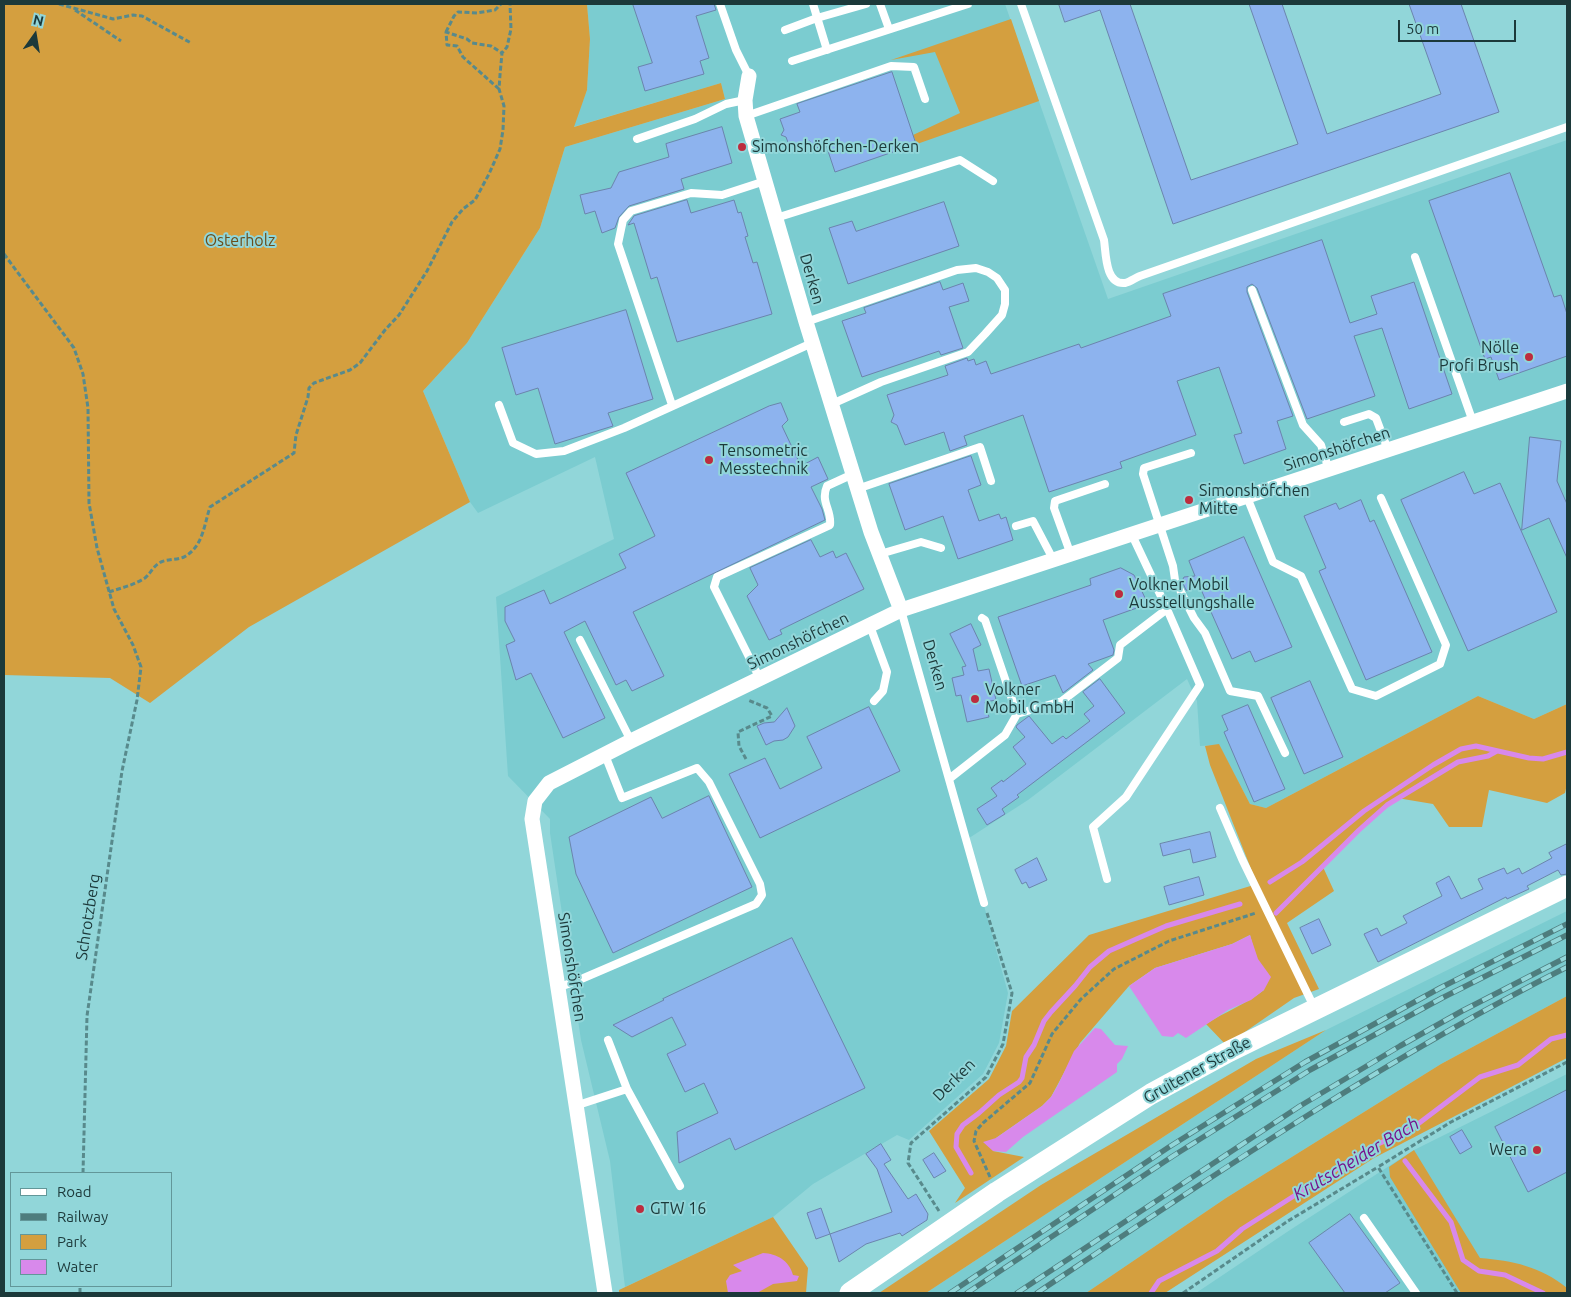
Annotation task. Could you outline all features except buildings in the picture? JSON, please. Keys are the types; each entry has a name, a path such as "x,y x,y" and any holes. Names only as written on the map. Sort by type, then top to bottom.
{"street":[{"name":"Derken","path":"749,76 745,100 746,116 812,343 853,474 901,610"},
{"name":"Simonshöfchen","path":"605,1293 532,819 535,801 549,784 631,741 901,610 1567,391"},
{"name":"Gruitener Straße","path":"850,1293 996,1192 1152,1094 1228,1052 1567,886"}],"lane":[{"path":"720,4 736,50 749,76"},
{"path":"813,4 827,50"},
{"path":"784,30 866,4"},
{"path":"880,4 889,29"},
{"path":"792,61 968,4"},
{"path":"1021,4 1104,240 1109,271 1113,279 1120,282 1127,283 1140,276 1567,128"},
{"path":"746,116 891,66 914,67 925,99"},
{"path":"637,139 694,119 726,104 745,100"},
{"path":"776,218 960,160 993,181"},
{"path":"672,405 618,244 623,220 631,211 691,193 722,195 765,182"},
{"path":"1415,257 1473,422"},
{"path":"806,322 957,270 976,268 988,272 997,278 1004,290 1005,304 1002,315 968,352 881,382 832,404"},
{"path":"1252,290 1304,424 1321,445 1329,470"},
{"path":"499,405 513,443 536,454 564,451 624,428 812,343"},
{"path":"1344,422 1369,414 1376,418 1388,450"},
{"path":"858,489 980,447 991,480"},
{"path":"1191,453 1144,468 1143,474 1161,525 1173,566 1175,580 1194,618 1204,632 1230,691 1258,696 1284,753"},
{"path":"760,679 714,587 714,582 717,577 830,525 831,519 824,499 827,486 853,474"},
{"path":"1072,555 1054,508 1055,501 1105,484"},
{"path":"1247,497 1273,562 1301,576 1352,689 1376,696 1440,664 1446,645 1381,498"},
{"path":"1016,526 1033,521 1054,560"},
{"path":"1107,879 1093,827 1126,797 1200,685 1168,609 1132,535"},
{"path":"880,554 921,542 940,548"},
{"path":"949,778 1005,735 1017,714 1062,701 1118,658 1120,645 1168,609"},
{"name":"Derken","path":"901,610 984,903"},
{"path":"982,618 985,620 1017,714"},
{"path":"870,626 887,672 884,691 874,701"},
{"path":"580,640 631,741"},
{"path":"557,988 756,904 762,895 760,884 709,782 697,768 622,798 605,755"},
{"path":"1220,808 1242,859 1314,1009"},
{"path":"608,1040 627,1089 680,1186"},
{"path":"575,1106 627,1089"},
{"path":"1364,1218 1414,1293"}],"path":[{"path":"59,4 114,19 134,15 142,16 191,43"},
{"path":"499,89 463,57 458,46 447,45 446,32 458,12 477,13 495,10 501,4"},
{"path":"4,254 74,348 83,374 88,408 89,503 96,548 108,592 135,583 147,577 153,568 162,562 182,558 192,551 205,528 210,507 294,452 296,435 309,388 314,382 350,370 360,363 412,296 452,222 463,209 475,200 500,149 504,106 499,89 502,53 508,47 511,29 510,4"},
{"path":"72,8 122,41"},
{"path":"446,32 467,39 472,44 491,46 502,53"},
{"name":"Schrotzberg","path":"83,1172 87,1016 122,771 137,700 141,667 134,645 114,609 108,592"},
{"path":"732,692 767,708 772,716 738,732 739,746 746,759"},
{"name":"Derken","path":"948,1227 908,1163 911,1143 986,1077 1002,1044 1012,993 984,903"},
{"path":"996,1192 974,1141 976,1131 1030,1083 1052,1034 1081,999 1114,969 1169,941 1266,909"},
{"path":"1183,1293 1288,1221 1451,1122 1567,1062"},
{"path":"1378,1167 1457,1293"}],"shaded area":[{"path":"587,4 1005,4 1108,299 1567,140 1567,704 1534,719 1478,696 1266,808 1250,804 1219,745 1200,746 1197,701 1187,679 1028,800 966,840 1008,993 999,1043 983,1074 909,1140 897,1135 813,1184 773,1217 625,1287 610,1161 581,1040 550,833 550,819 508,776 496,597 614,539 595,457 478,513 470,502 423,391 467,343 540,228 565,147 725,99 721,83 573,127 587,90 590,39"},
{"path":"1567,911 1567,996 1441,1064 1226,1198 1086,1293 926,1293 1326,1030"},
{"path":"1567,1074 1567,1293 1196,1293 1414,1150"}],"green space":[{"name":"Osterholz","path":"4,4 587,4 590,39 587,90 574,127 721,83 725,99 565,147 540,228 467,343 423,391 470,502 249,627 150,703 110,678 4,675"},
{"path":"1011,19 1039,101 917,144 913,135 960,113 935,52 891,60"},
{"path":"1478,696 1534,719 1567,704 1567,784 1565,793 1547,803 1489,790 1482,827 1449,827 1433,804 1397,798 1367,820 1323,867 1334,891 1287,923 1319,989 1294,998 1226,1045 1206,1024 1250,1000 1264,990 1250,935 1232,944 1155,968 1129,986 1080,1043 1051,1097 1042,1106 996,1138 993,1151 1024,1157 955,1203 965,1188 929,1131 989,1079 1006,1046 1012,1011 1089,935 1257,884 1210,765 1205,746 1219,744 1250,804 1266,808"},
{"path":"1567,996 1567,1058 1374,1158 1165,1293 1086,1293 1226,1198 1441,1064"},
{"path":"1326,1030 926,1293 879,1293 1041,1185 1256,1059"},
{"path":"1414,1150 1480,1258 1515,1263 1547,1274 1567,1288 1567,1293 1461,1293 1390,1177 1389,1167"},
{"path":"773,1217 808,1268 806,1293 619,1293 619,1290"}],"water":[{"path":"1250,935 1258,959 1271,977 1264,990 1251,1000 1228,1010 1186,1038 1178,1033 1173,1037 1162,1036 1129,986 1155,968 1232,944"},
{"path":"1095,1028 1101,1029 1115,1045 1128,1046 1122,1059 1117,1064 1117,1072 1023,1137 1006,1152 993,1151 983,1142 996,1138 1042,1106 1051,1097 1074,1051"},
{"path":"763,1253 778,1256 782,1259 789,1265 793,1275 799,1276 797,1281 773,1284 757,1293 728,1293 726,1281 730,1275 742,1271 733,1265"}],"waterway":[{"path":"1270,882 1302,862 1364,811 1433,765 1461,749 1476,746 1529,758 1543,759 1567,752"},
{"path":"1276,913 1359,830 1387,805 1458,762 1488,756 1497,751"},
{"path":"971,1173 956,1147 957,1134 963,1125 999,1095 1019,1082 1022,1078 1026,1057 1034,1045 1044,1021 1090,967 1109,951 1166,926 1240,904"},
{"name":"Krutscheider Bach","path":"1151,1293 1159,1281 1217,1251 1242,1229 1371,1147 1410,1130 1480,1077 1518,1065 1551,1039 1567,1035"},
{"path":"1405,1161 1451,1222 1463,1260 1479,1271 1505,1275 1543,1293"}],"railway":[{"path":"950,1293 1169,1147 1305,1062 1440,988 1567,924"},
{"path":"967,1293 1173,1156 1310,1070 1442,998 1567,935"},
{"path":"1017,1293 1300,1106 1462,1011 1567,957"},
{"path":"1037,1293 1231,1164 1363,1081 1430,1041 1567,967"}],"place":[{"name":"Simonshöfchen-Derken","path":"742,147"},
{"name":"Nölle Profi Brush","path":"1529,357"},
{"name":"Tensometric Messtechnik","path":"709,460"},
{"name":"Simonshöfchen Mitte","path":"1189,500"},
{"name":"Volkner Mobil Ausstellungshalle","path":"1119,594"},
{"name":"Volkner Mobil GmbH","path":"975,699"},
{"name":"Wera","path":"1537,1150"},
{"name":"GTW 16","path":"640,1209"}]}
